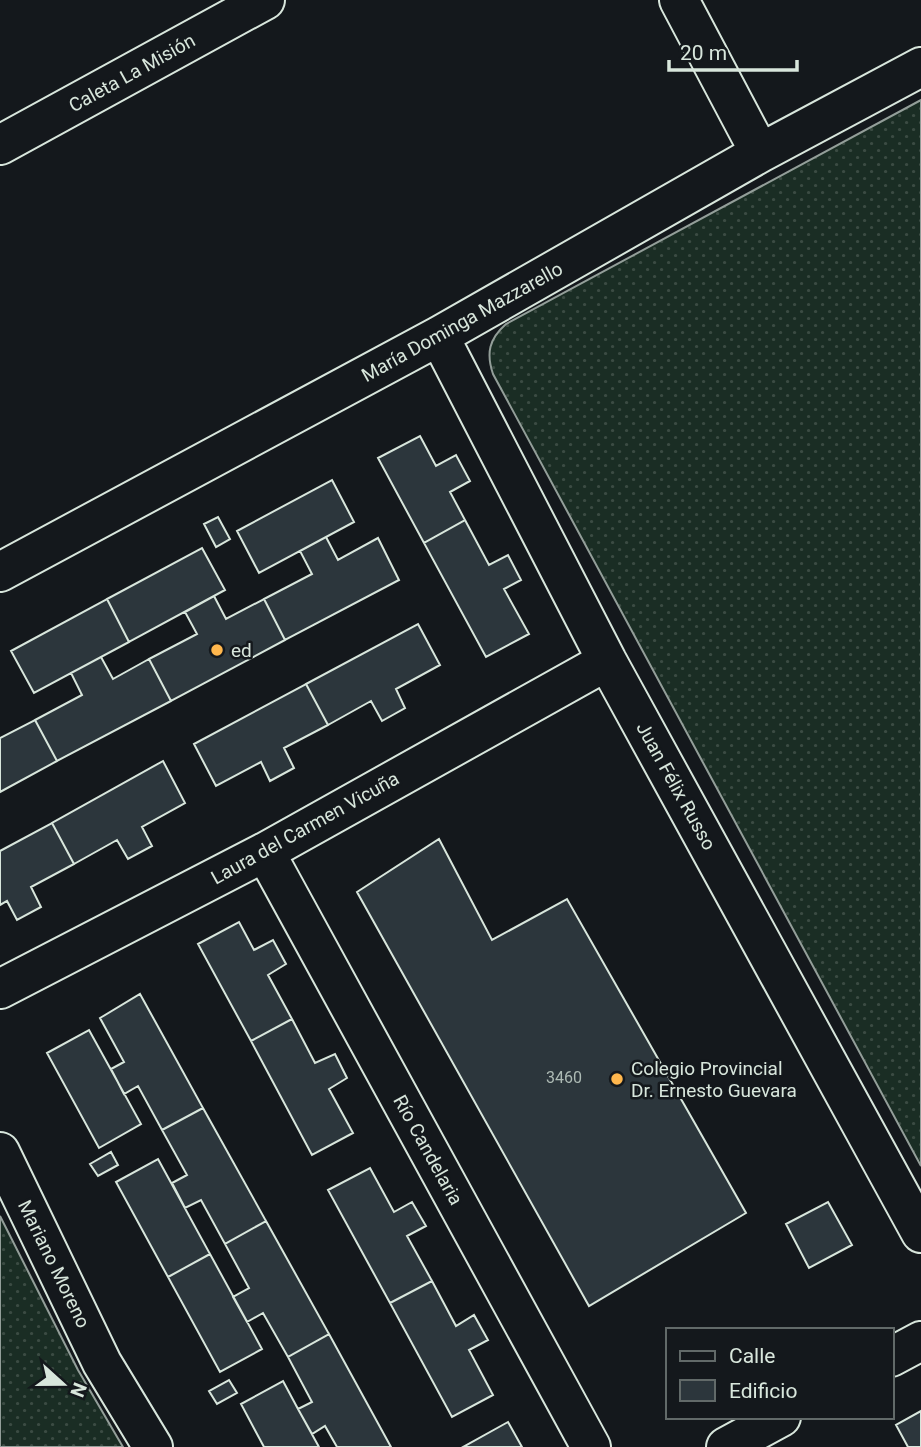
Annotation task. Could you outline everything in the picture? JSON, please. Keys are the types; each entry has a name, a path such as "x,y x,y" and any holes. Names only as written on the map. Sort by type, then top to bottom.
{"street":[{"name":"Caleta La Misión","path":"0,145 265,0"},
{"path":"679,0 760,153"},
{"name":"María Dominga Mazzarello","path":"0,572 439,336 760,153 921,67"},
{"name":"Juan Félix Russo","path":"439,336 607,661 921,1233"},
{"name":"Laura del Carmen Vicuña","path":"0,989 265,852 607,661"},
{"name":"Río Candelaria","path":"265,852 591,1447"},
{"name":"Mariano Moreno","path":"0,1152 103,1363 153,1447"},
{"path":"893,1356 921,1340"},
{"path":"726,1447 777,1419"}],"green space":[{"path":"921,100 921,1166 493,374 490,353 496,335 506,324"},
{"path":"0,1216 78,1370 123,1447 0,1447"}],"building":[{"path":"420,436 436,466 456,455 470,481 450,492 465,520 424,543 378,458"},
{"path":"332,480 354,522 259,573 237,531"},
{"path":"218,517 230,539 216,547 204,524"},
{"path":"465,520 489,565 508,555 521,580 504,589 529,634 486,657 424,543"},
{"name":"ed","path":"326,537 338,560 378,538 399,580 285,640 264,599 312,574 300,551"},
{"name":"ed","path":"202,548 225,590 129,642 107,599"},
{"name":"ed","path":"214,596 226,619 264,599 285,640 171,701 149,659 197,634 185,612"},
{"path":"107,599 129,642 34,693 11,651"},
{"path":"418,624 440,665 396,689 405,708 382,721 371,701 328,725 306,684"},
{"path":"101,657 113,679 149,659 171,701 57,761 35,720 82,695 71,673"},
{"name":"ed","path":"306,684 328,725 284,748 294,768 270,781 261,762 216,786 194,744"},
{"path":"35,720 57,761 0,792 0,738"},
{"path":"163,761 185,803 142,827 152,846 128,859 117,840 74,864 52,823"},
{"path":"52,823 74,864 31,887 41,907 17,920 7,901 0,905 0,851"},
{"name":"Colegio Provincial Dr. Ernesto Guevara","path":"439,839 492,940 567,899 746,1213 589,1306 357,892"},
{"path":"239,922 254,950 273,940 286,964 268,975 292,1019 251,1041 198,944"},
{"path":"140,994 203,1108 162,1130 138,1086 124,1094 111,1069 124,1062 100,1018"},
{"path":"292,1019 315,1063 335,1054 347,1078 329,1089 353,1133 312,1155 251,1041"},
{"path":"89,1030 141,1124 99,1148 47,1053"},
{"path":"203,1108 266,1221 225,1244 201,1200 185,1208 172,1183 187,1175 162,1130"},
{"path":"111,1152 118,1165 98,1176 90,1164"},
{"path":"158,1159 210,1254 168,1277 116,1182"},
{"path":"370,1168 394,1212 412,1202 426,1226 407,1236 432,1281 390,1303 328,1190"},
{"path":"828,1202 852,1245 809,1268 786,1224"},
{"path":"266,1221 329,1334 288,1357 263,1313 247,1322 233,1297 249,1288 225,1244"},
{"path":"210,1254 262,1349 220,1372 168,1277"},
{"path":"432,1281 456,1326 474,1315 488,1340 469,1350 493,1395 452,1417 390,1303"},
{"path":"329,1334 391,1447 337,1447 325,1426 312,1434 298,1409 312,1402 288,1357"},
{"path":"229,1380 237,1393 217,1404 209,1391"},
{"path":"283,1381 319,1447 264,1447 241,1404"},
{"path":"921,1411 921,1447 908,1447 896,1425"},
{"path":"508,1422 522,1447 463,1447"}],"place":[{"name":"ed","path":"217,650"},
{"name":"Colegio Provincial Dr. Ernesto Guevara","path":"617,1079"}]}
